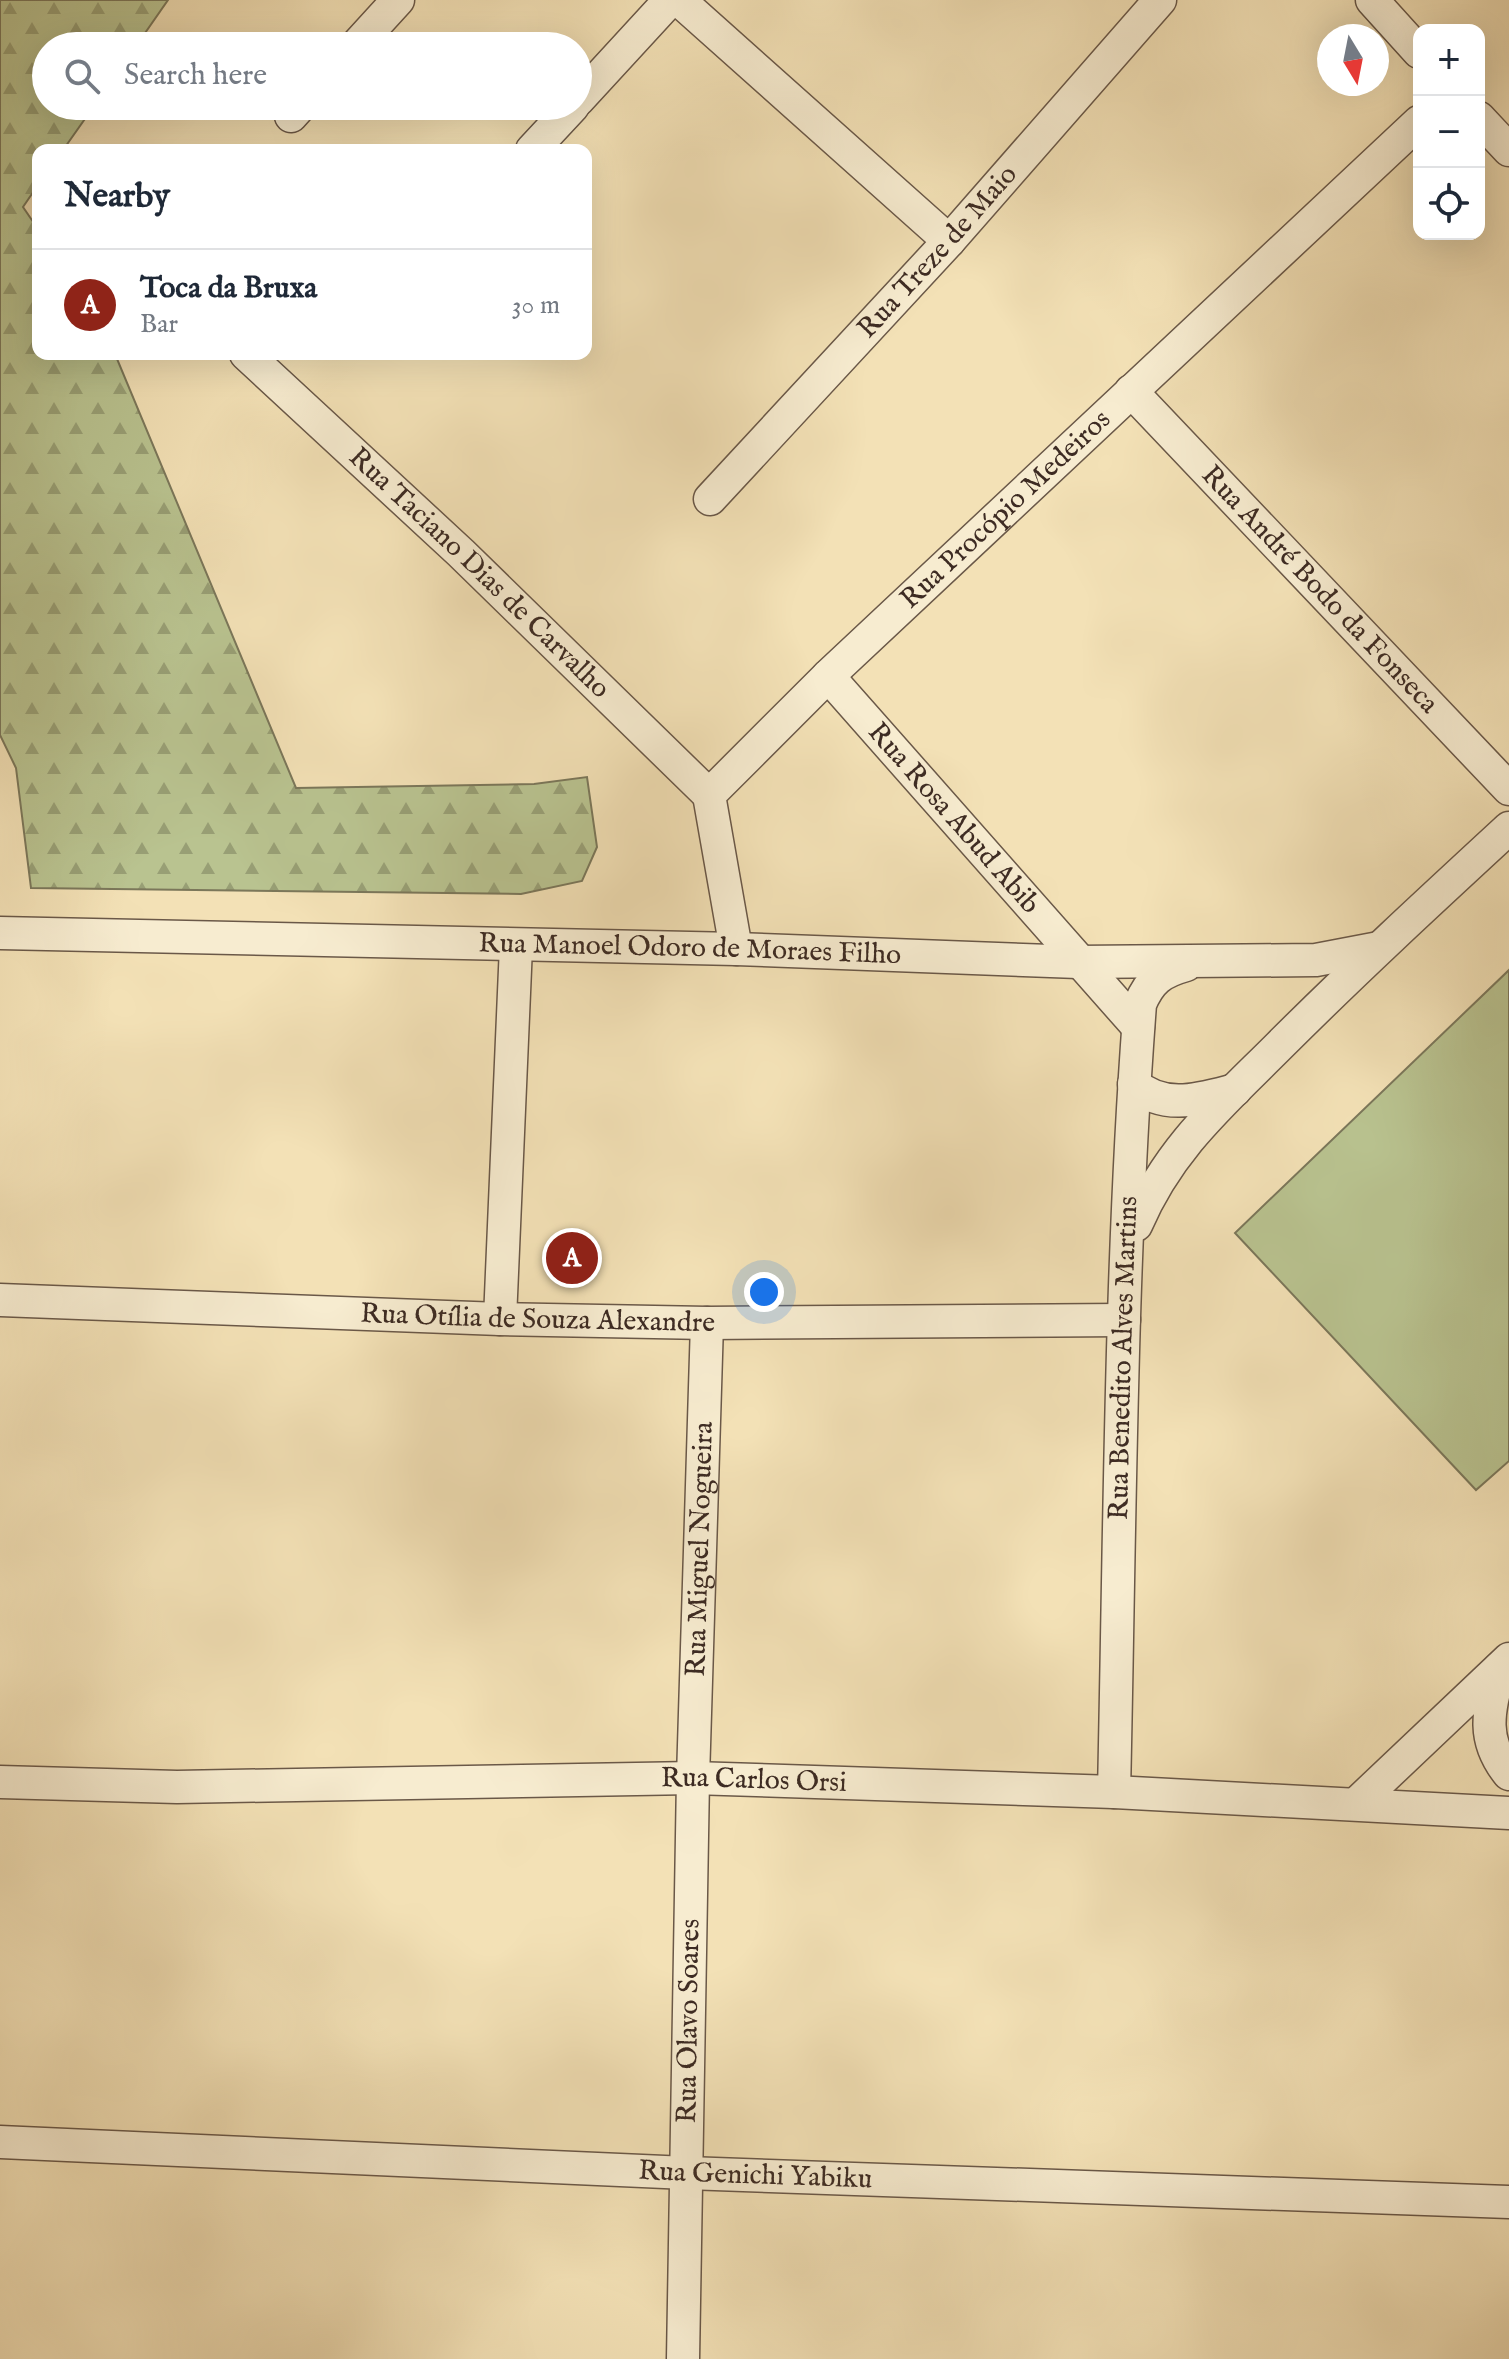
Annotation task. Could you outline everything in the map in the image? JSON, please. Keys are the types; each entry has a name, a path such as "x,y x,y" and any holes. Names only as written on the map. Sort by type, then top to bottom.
{"street":[{"path":"369,32 398,0"},
{"path":"592,85 670,0"},
{"path":"679,0 949,241"},
{"name":"Rua Treze de Maio","path":"710,499 949,241 1160,0"},
{"path":"1372,0 1413,45"},
{"path":"538,144 560,120"},
{"path":"1485,124 1509,150"},
{"name":"Rua Procópio Medeiros","path":"709,795 828,676 1413,128"},
{"name":"Rua Taciano Dias de Carvalho","path":"252,360 461,553 709,795"},
{"name":"Rua André Bodo da Fonseca","path":"1131,391 1509,789"},
{"name":"Rua Rosa Abud Abib","path":"828,676 1138,1027"},
{"path":"709,795 736,949"},
{"path":"1129,1238 1151,1190 1181,1144 1352,973 1509,828"},
{"name":"Rua Manoel Odoro de Moraes Filho","path":"0,933 736,949 1078,962 1294,960 1338,957 1379,948"},
{"path":"500,1319 516,946"},
{"path":"1294,960 1313,966 1322,978 1323,1003"},
{"name":"Rua Benedito Alves Martins","path":"1114,1792 1124,1320 1140,1004 1148,985 1165,971 1199,961"},
{"path":"1134,1084 1146,1095 1178,1102 1235,1090"},
{"name":"Rua Otília de Souza Alexandre","path":"0,1300 500,1319 707,1323 1124,1320"},
{"name":"Rua Miguel Nogueira","path":"693,1778 707,1323"},
{"path":"1504,1664 1491,1704 1489,1733 1494,1756 1509,1774"},
{"path":"1356,1804 1504,1664"},
{"name":"Rua Carlos Orsi","path":"0,1782 177,1787 693,1778 1114,1792 1509,1813"},
{"name":"Rua Olavo Soares","path":"683,2359 693,1778"},
{"name":"Rua Genichi Yabiku","path":"0,2142 687,2173 1509,2202"}],"green space":[{"path":"0,0 168,0 146,32 32,32 32,120 84,120 67,144 32,144 32,194 23,207 32,220 32,360 118,360 296,788 534,784 587,777 597,847 582,881 521,894 31,888 16,768 0,735"},
{"path":"1509,970 1509,1461 1476,1490 1235,1233"}],"place":[{"name":"Toca da Bruxa","path":"572,1258"}]}
